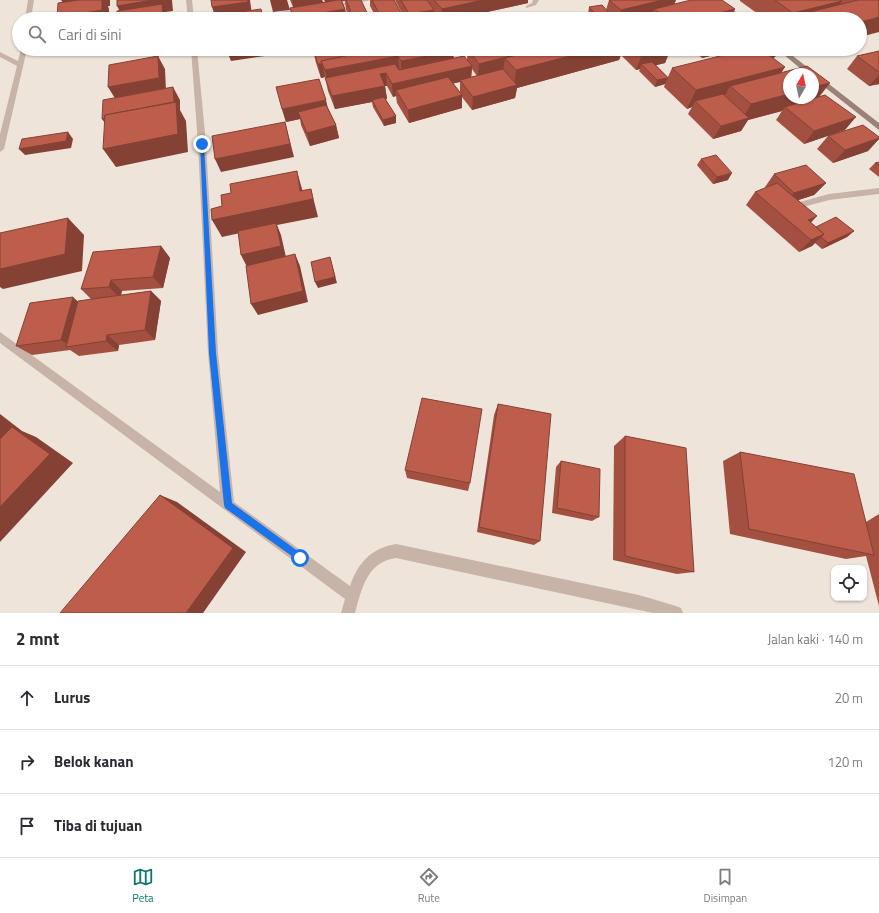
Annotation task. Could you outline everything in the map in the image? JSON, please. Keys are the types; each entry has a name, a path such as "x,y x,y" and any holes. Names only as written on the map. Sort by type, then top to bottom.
{"main road":[{"path":"717,0 733,12"},
{"path":"789,56 803,68"},
{"path":"819,80 879,127"}],"street":[{"path":"29,12 31,0"},
{"path":"189,0 190,12"},
{"path":"323,7 369,0"},
{"path":"528,6 534,4 536,0"},
{"path":"291,12 316,8"},
{"path":"0,54 21,65"},
{"path":"0,149 23,56"},
{"path":"195,56 202,144 213,353 228,505"},
{"path":"792,207 829,197 879,191"},
{"path":"0,337 352,596"},
{"path":"348,613 360,574 378,554 386,551 396,551 639,602 676,613"}],"building":[{"path":"79,0 102,0 102,10 91,12 57,12 58,3"},
{"path":"117,0 153,0 117,6"},
{"path":"211,0 248,0 248,2 212,7"},
{"path":"341,0 345,9 328,12 292,12 290,8"},
{"path":"346,0 361,0 367,12 351,12"},
{"path":"372,0 394,0 401,12 378,12"},
{"path":"401,0 427,0 434,10 422,12 408,12"},
{"path":"434,0 483,0 442,9"},
{"path":"609,0 663,0 621,10"},
{"path":"691,0 722,0 735,9 723,12 658,12 654,9"},
{"path":"775,0 842,1 797,12 792,12"},
{"path":"858,0 879,0 879,17 867,20 867,12 810,12"},
{"path":"162,4 163,12 117,12"},
{"path":"602,5 608,12 594,12 589,7"},
{"path":"261,9 262,12 240,12"},
{"path":"879,51 879,72 857,56 867,56 867,54"},
{"path":"158,56 159,78 108,87 109,65"},
{"path":"315,56 341,57 321,61 322,64 318,64"},
{"path":"345,56 398,56 325,70 321,61"},
{"path":"398,56 428,56 401,61"},
{"path":"464,56 472,66 392,84 386,73 380,74 385,86 332,96 325,78 395,64 399,70"},
{"path":"473,56 510,56 479,64"},
{"path":"513,56 570,56 516,70 505,58"},
{"path":"720,56 770,56 785,67 696,90 672,68"},
{"path":"652,62 668,78 657,80 641,64"},
{"path":"807,66 810,68 799,68"},
{"path":"503,69 517,85 473,97 460,80"},
{"path":"783,72 783,96 751,104 730,86"},
{"path":"819,75 830,83 819,86"},
{"path":"448,77 462,95 408,110 396,90"},
{"path":"319,79 326,100 282,109 276,87"},
{"path":"173,87 174,102 105,115 104,119 102,119 103,100"},
{"path":"723,94 749,118 721,126 695,101"},
{"path":"825,95 856,117 814,131 785,107 795,104 819,104 819,97"},
{"path":"384,97 396,116 383,120 372,100"},
{"path":"176,102 178,134 103,149 105,115"},
{"path":"326,105 336,125 307,133 298,112"},
{"path":"285,122 290,144 215,159 212,136"},
{"path":"863,125 879,138 845,150 828,136"},
{"path":"68,132 66,141 19,149 22,139"},
{"path":"716,155 732,173 717,177 701,159"},
{"path":"806,165 826,183 794,193 774,174"},
{"path":"297,171 300,191 311,189 313,199 212,220 211,209 222,206 221,195 231,193 230,184"},
{"path":"777,183 817,216 808,220 824,234 811,240 755,192"},
{"path":"836,217 854,231 828,243 821,237 824,234 816,227"},
{"path":"68,218 65,254 0,269 0,233"},
{"path":"276,223 281,246 241,255 238,231"},
{"path":"161,246 153,277 111,280 109,287 81,289 93,252"},
{"path":"295,254 303,291 251,304 246,266"},
{"path":"330,257 335,277 315,282 311,262"},
{"path":"151,291 145,330 107,335 106,341 66,347 78,301"},
{"path":"73,297 61,340 16,346 30,303"},
{"path":"422,398 482,409 470,483 405,470"},
{"path":"498,404 551,414 540,541 479,527"},
{"path":"12,427 50,454 0,507 0,439"},
{"path":"625,436 686,448 694,572 625,556"},
{"path":"740,452 854,474 874,555 749,529"},
{"path":"561,461 600,469 599,517 557,508"},
{"path":"160,495 233,548 186,613 60,613"}],"route":[{"path":"202,144 213,353 228,505 300,558"}]}
